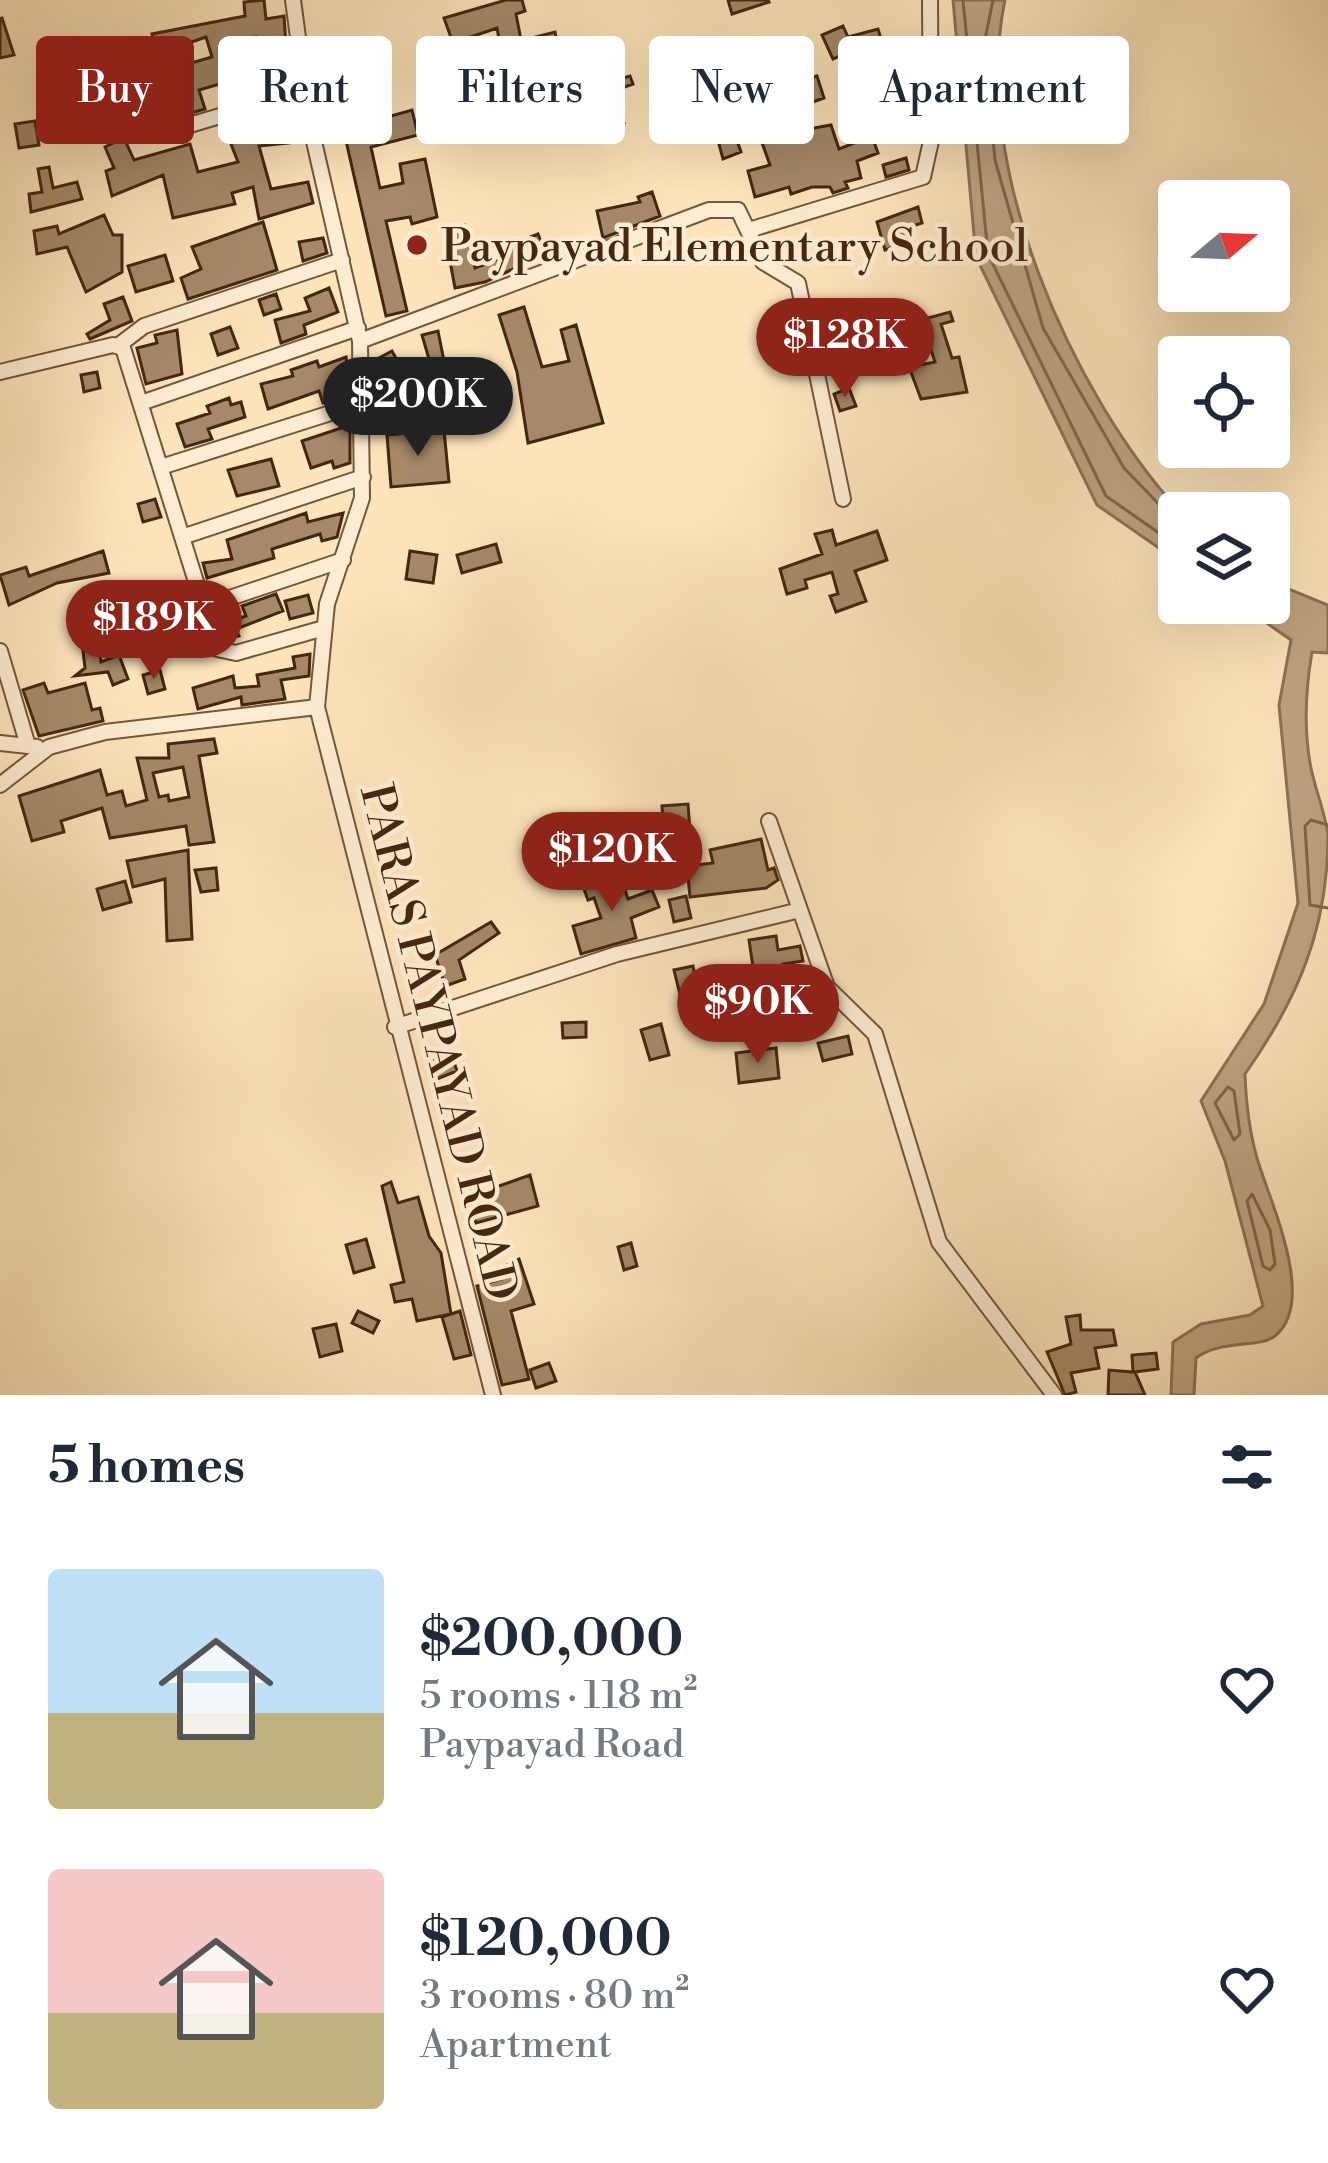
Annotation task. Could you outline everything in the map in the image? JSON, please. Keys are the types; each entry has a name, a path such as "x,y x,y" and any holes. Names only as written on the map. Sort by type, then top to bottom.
{"street":[{"name":"PARAS PAYPAYAD ROAD","path":"293,0 297,36"},
{"path":"749,230 923,177 932,141 930,0"},
{"name":"PARAS PAYPAYAD ROAD","path":"316,144 359,334 364,477 359,521 324,628 317,707 395,1027 493,1395"},
{"path":"141,403 359,334 710,210 738,210 763,262 798,283 843,499"},
{"path":"0,372 119,345 144,326 343,260"},
{"path":"119,345 126,352 203,608 221,653 324,628"},
{"path":"160,467 362,403"},
{"path":"182,537 364,477"},
{"path":"203,608 343,560"},
{"path":"0,651 28,746"},
{"path":"0,743 49,747 125,728 317,707"},
{"path":"0,784 49,747"},
{"path":"769,820 826,986 875,1034 939,1242 1054,1395"},
{"path":"395,1027 617,954 800,910"}],"water":[{"path":"953,0 1005,0 1001,36 956,36"},
{"path":"966,144 1004,144 1016,203 1068,341 1102,405 1164,492 1158,492 1158,547 1097,505 976,257"},
{"path":"1290,590 1328,605 1328,653 1312,652 1306,708 1310,763 1328,835 1322,902 1294,991 1245,1074 1252,1137 1287,1250 1292,1299 1287,1320 1275,1336 1206,1352 1196,1358 1194,1395 1171,1395 1173,1342 1201,1324 1250,1315 1263,1306 1225,1161 1201,1101 1264,1004 1298,903 1279,705 1291,640 1268,624 1290,624"}],"building":[{"path":"264,0 266,19 284,16 285,36 218,36 218,84 199,90 205,109 194,112 194,62 212,57 206,37 194,41 194,36 152,34 245,16 244,2"},
{"path":"506,0 522,0 525,11 516,14 520,36 498,36 497,28 474,36 450,36 444,18"},
{"path":"728,0 768,0 769,2 732,14"},
{"path":"0,19 14,55 0,58"},
{"path":"843,26 848,36 838,36 838,57 833,59 822,35"},
{"path":"878,29 880,36 852,36"},
{"path":"814,77 824,98 814,102"},
{"path":"412,110 416,136 392,142 392,116"},
{"path":"35,121 39,145 19,148 15,124"},
{"path":"831,125 839,149 875,144 878,153 857,161 861,178 845,182 848,188 833,193 830,187 812,187 791,194 789,187 755,197 748,171 770,165 762,144 814,144 814,128"},
{"path":"127,144 134,160 190,144 198,172 238,162 231,144 279,144 259,146 271,189 308,182 313,203 259,219 253,187 232,193 235,204 173,218 163,175 112,196 106,171 114,168 105,147"},
{"path":"347,144 383,144 371,147 380,188 403,183 400,164 425,159 437,217 412,224 410,217 386,221 407,311 386,316"},
{"path":"719,144 738,144 741,152 723,159"},
{"path":"906,158 909,170 886,177 883,165"},
{"path":"49,167 53,188 77,182 82,199 31,212 29,194 42,192 38,169"},
{"path":"652,192 660,216 603,238 597,211 640,202 638,197"},
{"path":"918,207 922,223 906,228 910,242 885,250 877,222"},
{"path":"104,215 113,235 122,235 122,272 86,292 67,247 37,254 34,231 57,226 59,234"},
{"path":"263,222 277,270 188,299 181,278 201,269 192,247"},
{"path":"465,225 475,268 505,257 502,248 538,234 546,254 485,282 455,288 444,229"},
{"path":"323,238 327,253 303,261 299,242"},
{"path":"165,255 173,281 136,292 128,266"},
{"path":"329,288 338,312 304,325 306,334 281,343 275,320 310,311 305,298"},
{"path":"276,294 281,309 264,315 259,300"},
{"path":"123,297 132,321 90,339 87,334 110,320 104,304"},
{"path":"524,307 542,367 569,361 561,330 576,325 603,423 528,443 517,372 499,315"},
{"path":"950,312 953,321 941,324 952,358 959,357 967,392 921,399 909,367 935,362 925,332 902,338 898,326"},
{"path":"230,327 238,348 218,355 211,334"},
{"path":"177,330 182,374 146,384 137,348 157,343 155,335"},
{"path":"438,331 450,391 430,398 428,391 386,404 379,386 388,383 375,360 392,351 405,375 431,366 422,335"},
{"path":"346,357 349,380 329,388 333,400 323,403 319,391 268,409 261,384 293,376 291,370 317,361 319,367"},
{"path":"97,372 100,388 84,392 81,375"},
{"path":"849,388 856,406 840,411 834,394"},
{"path":"229,398 231,405 241,402 245,417 208,429 212,439 185,447 177,424 210,413 207,406"},
{"path":"350,425 350,463 334,468 332,461 311,468 302,441"},
{"path":"444,430 449,482 391,487 387,435"},
{"path":"271,459 279,486 237,496 228,470"},
{"path":"155,499 161,517 143,522 138,504"},
{"path":"306,513 308,522 343,513 337,537 322,541 320,534 272,549 274,558 207,578 203,563 232,559 227,540"},
{"path":"832,530 836,545 877,531 887,560 855,571 866,601 836,612 830,596 838,594 832,572 805,580 807,588 787,594 780,569 822,554 815,534"},
{"path":"496,544 501,562 462,573 457,555"},
{"path":"103,551 109,573 57,583 9,605 0,575 26,567 29,576"},
{"path":"410,551 437,555 433,583 406,579"},
{"path":"276,594 283,611 236,629 239,636 226,639 221,624 246,616 242,606"},
{"path":"308,595 313,613 290,619 285,601"},
{"path":"98,640 101,662 119,655 128,679 113,685 108,672 75,676 85,668 82,642"},
{"path":"310,654 309,676 281,680 285,699 242,705 241,697 198,709 193,688 233,676 235,688 259,686 257,675 295,668 293,657"},
{"path":"160,670 165,689 148,694 143,675"},
{"path":"44,683 48,693 85,683 92,710 100,708 103,721 39,736 23,690"},
{"path":"214,739 217,753 199,756 214,842 189,845 186,826 110,838 102,808 61,821 64,832 32,841 19,796 100,770 107,795 122,791 126,806 147,800 137,758 169,758 168,744","holes":["183,767 189,797 169,801 168,795 159,797 153,773"]},
{"path":"688,804 690,831 664,833 662,806"},
{"path":"761,839 768,870 774,868 778,880 766,888 690,897 687,866 713,863 710,850"},
{"path":"188,850 192,939 167,941 165,879 133,887 127,861"},
{"path":"617,866 628,899 652,890 659,907 631,918 636,938 581,954 573,926 601,918 594,898 588,900 584,889 610,880 607,870"},
{"path":"216,868 218,890 201,892 195,870"},
{"path":"125,881 131,902 103,910 97,889"},
{"path":"686,896 691,918 674,922 669,900"},
{"path":"491,922 499,933 459,960 465,979 445,986 435,955"},
{"path":"776,936 778,950 800,946 803,961 783,964 790,1007 755,1021 751,1011 759,1008 754,984 733,991 727,975 753,967 749,940"},
{"path":"693,966 701,1003 683,1007 674,970"},
{"path":"586,1022 586,1037 563,1038 562,1023"},
{"path":"661,1024 669,1055 650,1060 641,1030"},
{"path":"848,1036 852,1054 823,1061 818,1043"},
{"path":"776,1048 779,1078 739,1083 736,1053"},
{"path":"451,1054 457,1071 437,1079 431,1062"},
{"path":"530,1175 538,1206 476,1223 468,1197"},
{"path":"391,1182 398,1203 418,1197 429,1236 441,1253 451,1314 417,1321 412,1299 395,1302 391,1285 404,1282 382,1186"},
{"path":"366,1239 374,1267 354,1273 346,1245"},
{"path":"631,1243 637,1266 624,1270 618,1247"},
{"path":"519,1259 534,1304 511,1311 529,1379 502,1385 477,1286 501,1279 496,1270"},
{"path":"358,1311 379,1321 373,1333 352,1323"},
{"path":"460,1311 471,1355 454,1359 442,1317"},
{"path":"1080,1315 1081,1330 1113,1330 1116,1345 1095,1348 1099,1368 1071,1373 1076,1392 1065,1395 1047,1352 1071,1344 1066,1317"},
{"path":"336,1324 342,1351 320,1357 313,1329"},
{"path":"1156,1353 1158,1369 1135,1372 1145,1395 1108,1395 1109,1370 1133,1372 1132,1355"},
{"path":"549,1363 556,1381 536,1388 530,1370"}],"place":[{"name":"Paypayad Elementary School","path":"417,245"}]}
